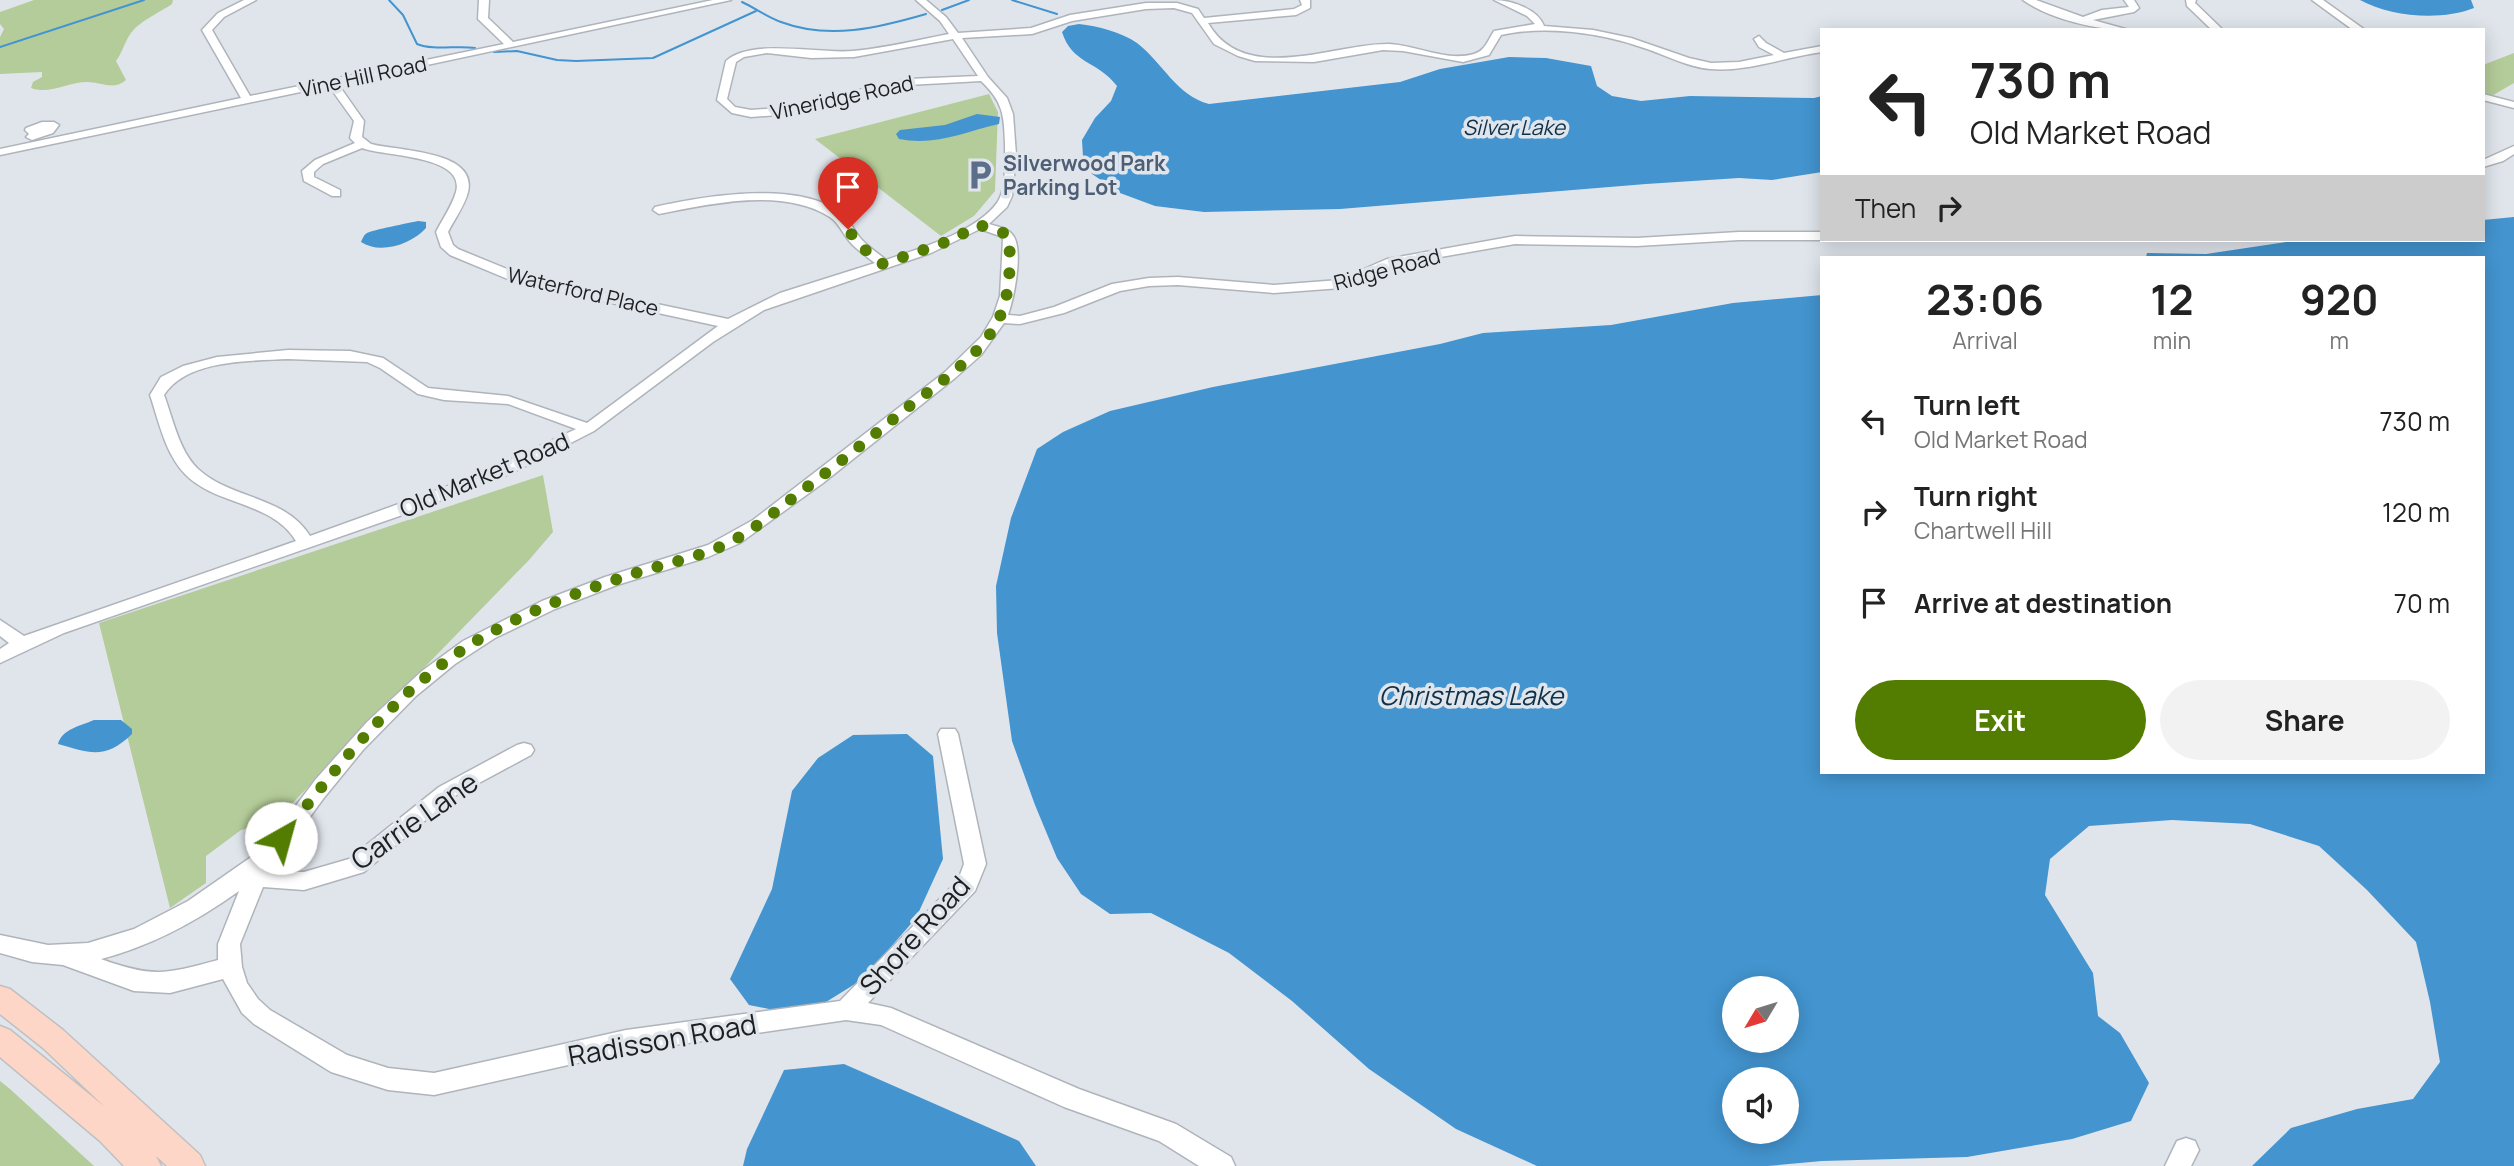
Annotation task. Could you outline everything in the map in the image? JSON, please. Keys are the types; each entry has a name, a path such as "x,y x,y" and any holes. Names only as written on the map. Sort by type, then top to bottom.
{"main road":[{"path":"0,998 53,1039 189,1166"},
{"path":"0,1039 111,1131 145,1166"}],"street":[{"path":"247,100 209,39 207,30 221,15 251,0"},
{"path":"486,0 483,19 511,45"},
{"name":"Vine Hill Road","path":"0,152 726,0"},
{"name":"Old Market Road","path":"0,657 22,644 78,621 306,543 510,468 589,428 730,324 779,298 949,241 979,225 1002,205 1011,176 1006,104 983,78 982,72 943,19 921,0"},
{"path":"1202,21 1296,12 1307,6 1305,0"},
{"path":"1499,0 1536,18 1540,24 1537,29"},
{"path":"2028,0 2116,28"},
{"path":"2084,20 2102,13 2131,10 2134,8 2129,0"},
{"path":"2192,0 2190,4 2196,12 2216,28"},
{"path":"2317,0 2357,28"},
{"path":"955,36 1032,30 1070,18 1155,5 1190,9 1220,45 1256,56 1314,59 1383,46 1415,50 1448,59 1466,59 1486,53 1497,33 1512,29 1619,38 1687,62 1711,66 1747,66 1781,55 1820,49"},
{"name":"Vineridge Road","path":"955,36 855,54 811,55 766,50 748,53 735,58 730,64 723,104 743,113 767,114 909,82 983,78"},
{"path":"1759,39 1762,46 1781,55"},
{"path":"1245,64 1256,56"},
{"path":"332,82 359,121 356,138 361,144 319,162 307,171 308,179 336,193"},
{"path":"2485,98 2514,105"},
{"path":"0,143 36,135"},
{"name":"Waterford Place","path":"361,144 377,151 432,157 456,168 463,185 442,232 447,247 454,253 520,279 730,324"},
{"path":"2485,163 2499,159 2514,149"},
{"path":"659,210 690,204 757,199 810,204 844,221 858,244 883,264"},
{"path":"64,955 106,947 163,925 262,869 322,786 384,714 410,688 440,665 498,628 605,583 702,553 743,535 857,450 954,371 989,336 999,319 1011,269 1009,239 1004,233 979,225"},
{"name":"Ridge Road","path":"999,319 1020,320 1059,310 1117,287 1149,282 1178,281 1275,289 1341,284 1392,262 1515,240 1637,242 1739,236 1820,236"},
{"path":"306,543 294,522 206,484 192,472 181,459 157,395 161,385 178,374 229,359 254,355 355,356 384,363 420,390 449,396 507,400 589,428"},
{"path":"0,626 22,644"},
{"name":"Shore Road","path":"846,1010 967,886 975,864 948,734"},
{"name":"Carrie Lane","path":"262,869 304,881 356,866 446,792 524,750"},
{"name":"Radisson Road","path":"262,869 229,944 230,967 237,987 250,1006 303,1044 340,1064 388,1079 434,1084 626,1041 846,1010 883,1015 1073,1099 1167,1132 1223,1166"},
{"path":"0,944 24,951 64,955 134,982 170,983 230,967"}],"green space":[{"path":"34,0 173,0 172,4 143,22 129,36 116,61 126,80 117,85 92,82 38,90 31,88 33,82 42,77 42,72 0,74 0,37 4,29 0,24 0,12"},
{"path":"2514,53 2514,83 2485,100 2485,64"},
{"path":"989,94 998,112 995,191 974,216 941,236 815,139"},
{"path":"543,475 553,532 529,560 274,822 241,830 206,856 206,883 170,908 99,623"},
{"path":"0,1081 10,1089 94,1166 0,1166"}],"water":[{"path":"2360,0 2471,0 2474,8 2447,15 2416,15 2386,10"},
{"name":"Silver Lake","path":"1068,26 1094,26 1131,39 1188,94 1209,104 1400,82 1440,69 1509,57 1546,58 1591,66 1597,86 1612,96 1641,101 1690,96 1820,96 1820,172 1772,180 1739,178 1646,184 1340,209 1204,212 1155,206 1120,193 1092,174 1083,157 1082,140 1095,118 1111,101 1117,86 1072,50 1062,32"},
{"path":"977,114 1000,117 999,124 925,141 899,139 896,134 900,130 945,125"},
{"name":"Christmas Lake","path":"2514,217 2514,1166 2252,1166 2291,1128 2357,1109 2413,1099 2440,1062 2416,942 2367,890 2319,846 2250,824 2172,820 2089,826 2050,859 2045,895 2093,973 2098,1016 2120,1033 2149,1083 2131,1121 2072,1139 1967,1157 1822,1161 1768,1166 1537,1166 1456,1129 1369,1069 1292,1001 1229,953 1151,913 1110,914 1081,894 1057,858 1012,741 997,633 996,586 1011,518 1037,449 1063,432 1110,411 1213,387 1440,344 1483,333 1611,325 1733,303 1820,295 1820,774 2485,774 2485,256 2146,256 2147,253 2206,254 2286,242 2485,242 2485,220"},
{"path":"418,221 426,222 426,228 404,243 377,248 361,242 367,233"},
{"path":"94,720 121,720 132,729 132,734 114,748 105,751 88,752 58,744 67,731"},
{"path":"907,734 933,756 943,859 916,918 863,979 826,1002 774,1010 749,1005 730,979 772,889 792,791 818,758 853,735"},
{"path":"844,1064 1019,1141 1036,1166 743,1166 747,1149 784,1070"}],"waterway":[{"path":"0,47 144,0"},
{"path":"389,0 403,15 417,44 475,48"},
{"path":"942,10 969,0"},
{"path":"1012,0 1057,14"},
{"path":"742,2 781,22 817,30 853,30 926,14"},
{"path":"494,52 517,51 557,60 576,61 653,58 756,11"}],"place":[{"name":"Silverwood Park Parking Lot","path":"980,175"}],"route":[{"path":"281,838 384,714 410,688 440,665 498,628 524,615 605,583 702,553 743,535 857,450 954,371 989,336 999,319 1011,269 1009,239 1004,233 979,225 949,241 883,264 858,244 848,229"}]}
